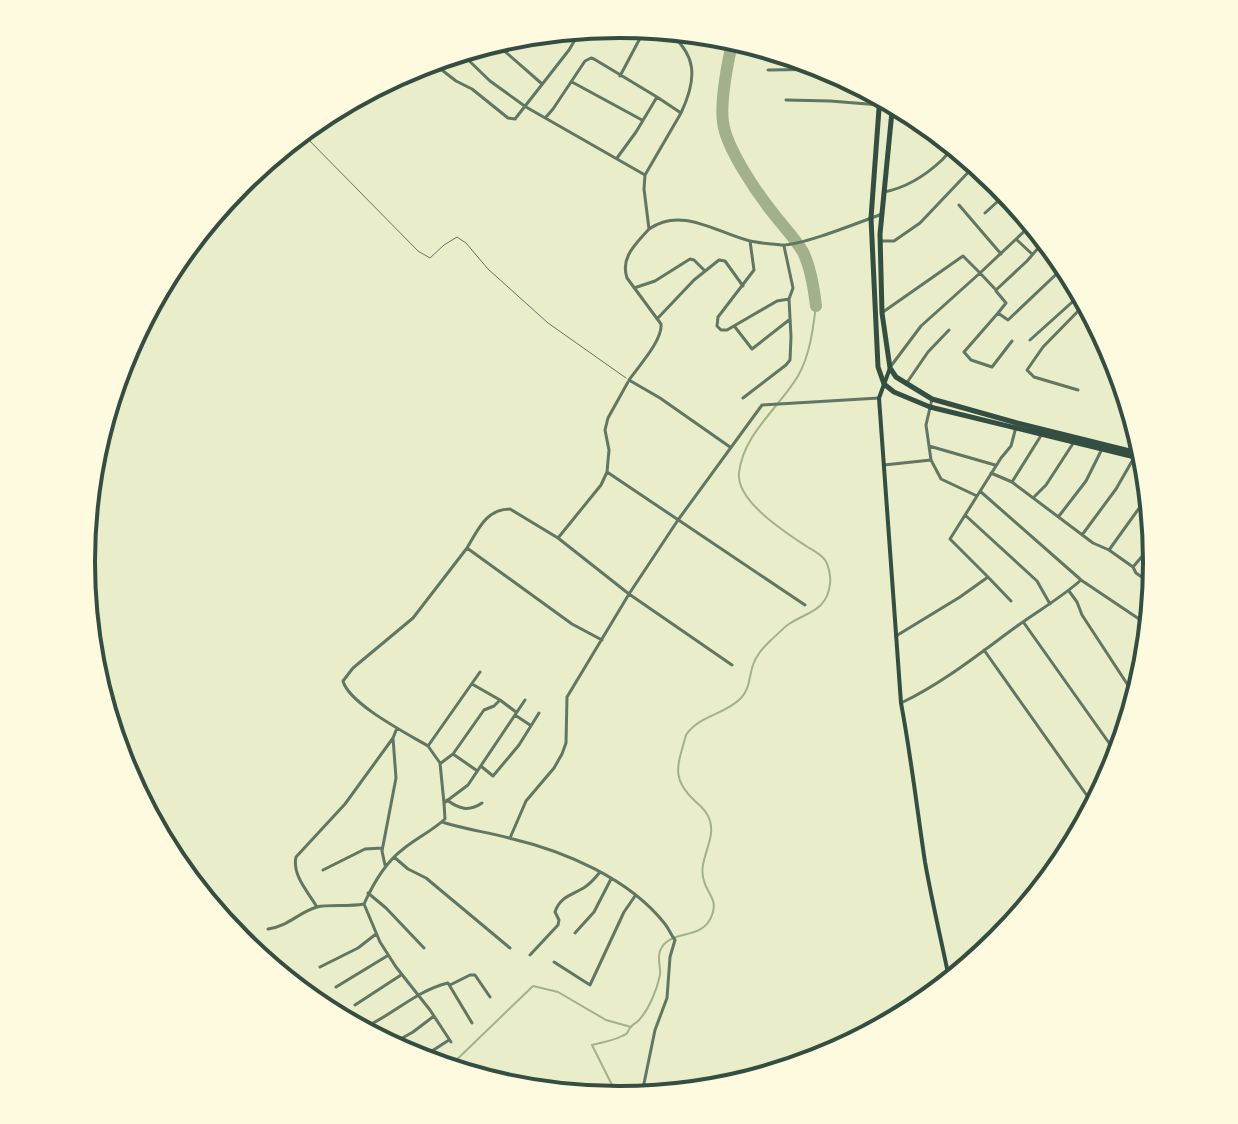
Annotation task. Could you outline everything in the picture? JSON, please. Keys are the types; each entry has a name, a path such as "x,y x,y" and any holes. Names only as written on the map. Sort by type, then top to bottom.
{"highway":[{"path":"880,107 871,218 878,367 884,384 894,392 930,407 1131,453"},
{"path":"892,115 880,241 882,313 890,368 896,377 932,399 1016,425"}],"main road":[{"path":"890,368 879,398 901,703 926,866 947,970"}],"street":[{"path":"620,76 640,39"},
{"path":"441,70 508,118 515,119 575,40"},
{"path":"649,229 645,179 691,93 692,69 677,41"},
{"path":"505,51 543,84"},
{"path":"546,117 585,61 591,58 681,113"},
{"path":"469,60 490,81 526,107 617,158 645,179"},
{"path":"768,70 797,70"},
{"path":"571,81 642,120"},
{"path":"617,158 657,97"},
{"path":"786,100 875,105"},
{"path":"884,192 897,190 922,175 945,158 947,153"},
{"path":"880,241 894,241 920,223 968,172"},
{"path":"985,213 999,201"},
{"path":"959,205 1001,254"},
{"path":"558,538 601,485 607,472 609,450 605,430 608,418 662,330 625,271 625,259 649,229 657,224 695,221 750,241 784,245 882,214"},
{"path":"890,368 921,326 1025,231"},
{"path":"1017,240 1032,254"},
{"path":"750,241 754,270 717,326 724,331 735,327 777,301 789,299"},
{"path":"743,398 790,360 789,299 793,288 784,245"},
{"path":"996,290 1038,248 1041,252"},
{"path":"882,313 963,256 1006,303 964,352 971,360 992,367 1012,341"},
{"path":"634,288 655,281 690,259 705,271"},
{"path":"657,319 705,271 722,259 743,286"},
{"path":"998,313 1008,320 1057,274"},
{"path":"1030,340 1073,300"},
{"path":"1078,390 1034,377 1027,370 1043,347 1079,311"},
{"path":"735,327 752,349 789,320"},
{"path":"906,384 928,352 949,330"},
{"path":"629,380 695,420 730,447"},
{"path":"510,838 526,801 562,754 566,743 567,697 678,520 762,405 879,398"},
{"path":"932,399 926,425 931,460 941,479 977,496"},
{"path":"1011,601 950,539 1011,446 1016,425"},
{"path":"1012,482 1044,432"},
{"path":"1034,497 1046,485 1075,439"},
{"path":"929,446 996,465"},
{"path":"1059,516 1086,481 1103,446"},
{"path":"1082,535 1116,489 1133,459"},
{"path":"884,465 931,460"},
{"path":"607,472 805,605"},
{"path":"991,473 1034,497 1093,543 1133,567 1143,578"},
{"path":"981,492 1081,580 1140,620"},
{"path":"1109,550 1140,507"},
{"path":"433,1051 450,1041 388,955 364,904 385,866 401,850 445,819 446,802 440,763 428,746 367,708 344,688 343,681 353,668 413,618 467,548 484,519 501,509 510,509 558,538 629,594 732,665"},
{"path":"964,514 1037,581 1050,604"},
{"path":"467,548 572,624 602,640"},
{"path":"1133,567 1143,555"},
{"path":"896,636 988,577"},
{"path":"901,703 944,680 1081,580"},
{"path":"1069,591 1128,685"},
{"path":"1023,621 1110,744"},
{"path":"984,650 1088,797"},
{"path":"428,746 480,672"},
{"path":"472,684 500,700 530,725"},
{"path":"440,763 453,754 484,710 500,700"},
{"path":"446,802 468,785 525,700"},
{"path":"481,766 493,776 519,745 539,713"},
{"path":"317,907 296,870 296,857 345,804 397,728"},
{"path":"385,866 383,848 396,778 393,738"},
{"path":"453,754 477,771"},
{"path":"446,802 465,809 482,803"},
{"path":"442,822 510,838 580,861 645,903 666,925 673,938 667,998 655,1030 644,1085"},
{"path":"323,870 365,849 383,848"},
{"path":"394,857 426,878 510,948"},
{"path":"530,955 558,925 555,912 561,900 585,887 600,872"},
{"path":"575,933 594,912 611,879"},
{"path":"368,893 424,948"},
{"path":"554,962 590,985 624,912 635,896"},
{"path":"268,929 280,927 317,907 364,904"},
{"path":"320,967 358,948 376,934"},
{"path":"336,987 388,955"},
{"path":"355,1005 401,975"},
{"path":"372,1024 417,995 470,975 475,975 490,997"},
{"path":"450,985 472,1023"},
{"path":"401,1038 434,1016"}],"lane":[{"path":"309,140 418,251 430,258 457,237 548,323 629,380"}],"waterway":[{"path":"731,50 722,113 725,133 751,182 803,252 816,306"},
{"path":"612,1086 592,1045 626,1034 639,1020 657,987 659,954 664,944 701,929 714,910 702,874 711,836 710,821 679,778 679,763 686,735 698,723 735,704 746,691 760,651 787,626 815,610 828,593 830,575 825,560 753,505 740,484 739,473 754,434 802,368 816,306"},
{"path":"457,1060 533,986 558,992 606,1020 631,1027"}]}
